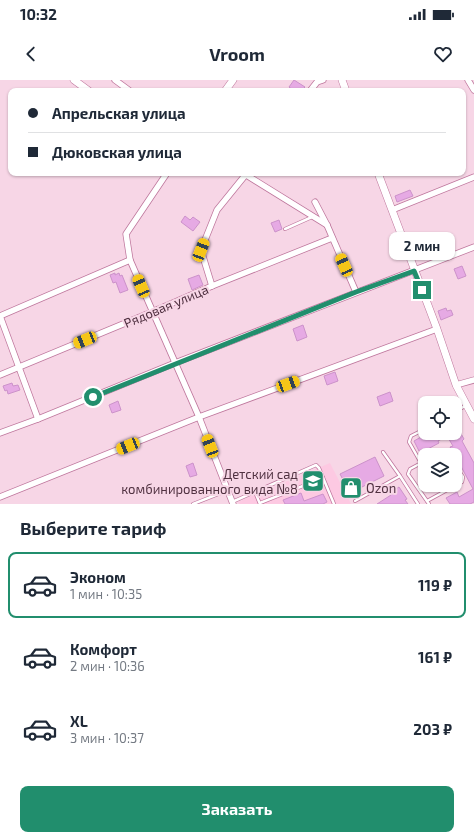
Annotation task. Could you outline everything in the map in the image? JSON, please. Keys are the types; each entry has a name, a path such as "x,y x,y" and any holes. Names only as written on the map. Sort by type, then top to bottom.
{"street":[{"path":"74,80 85,88"},
{"path":"115,80 126,88"},
{"path":"312,88 317,82 322,80"},
{"path":"468,80 474,90"},
{"path":"165,176 126,234 130,260 199,417 226,491 232,503"},
{"path":"212,286 201,250 217,210 243,176"},
{"path":"248,176 327,225"},
{"path":"379,176 437,329 456,385 474,419"},
{"path":"392,210 474,177"},
{"path":"315,202 327,225 356,292"},
{"name":"Рядовая улица","path":"0,375 212,286 332,238"},
{"path":"0,433 175,363 474,247"},
{"path":"38,419 0,316 130,260"},
{"path":"0,497 199,417 437,329"},
{"path":"456,385 474,380"}],"lane":[{"path":"285,229 312,216"},
{"path":"462,408 467,405"},
{"path":"418,432 411,436 408,442 418,458"},
{"path":"383,452 418,504"},
{"path":"232,503 316,465 319,468 334,504"},
{"path":"418,465 410,469 408,474 418,488"},
{"path":"355,501 400,476"},
{"path":"255,492 260,504 323,478"},
{"path":"193,504 226,491"},
{"path":"420,492 428,503 446,492"}],"shaded area":[{"name":"Детский сад комбинированного вида №8","path":"330,463 351,504 239,504 238,502"}],"building":[{"path":"294,80 305,87 290,88 289,87"},
{"path":"410,190 413,196 397,202 395,196"},
{"path":"185,216 190,220 193,217 200,222 193,231 181,222"},
{"path":"279,220 282,229 275,232 271,223"},
{"path":"462,266 466,276 458,279 454,269"},
{"path":"115,273 115,275 119,273 120,276 122,275 128,290 120,293 116,282 113,283 110,275"},
{"path":"199,275 203,285 192,290 188,279"},
{"path":"446,308 447,311 451,310 453,315 441,320 438,311"},
{"path":"303,325 307,337 297,341 293,329"},
{"path":"335,372 338,381 327,385 324,376"},
{"path":"12,383 13,386 18,385 20,390 8,394 7,390 5,391 3,386"},
{"path":"390,392 393,401 380,406 377,397"},
{"path":"118,401 121,410 112,413 109,405"},
{"path":"462,435 464,439 462,441 474,463 474,502 470,504 450,504 446,498 457,492 459,497 473,489 462,468 462,448 450,447 453,446 449,440 462,440"},
{"path":"418,439 418,440 440,440 438,441 439,443 430,448 418,449 414,441"},
{"path":"375,457 384,476 350,493 340,474"},
{"path":"193,463 197,475 190,477 186,466"},
{"path":"399,487 407,499 405,500 408,504 377,504 391,495 390,493"},
{"path":"301,493 304,501 323,494 327,502 323,504 285,504 283,500"}],"place":[{"name":"Детский сад комбинированного вида №8","path":"313,481"},
{"name":"Ozon","path":"351,488"}],"route":[{"path":"93,397 175,363 356,292 414,271 422,290"}]}
